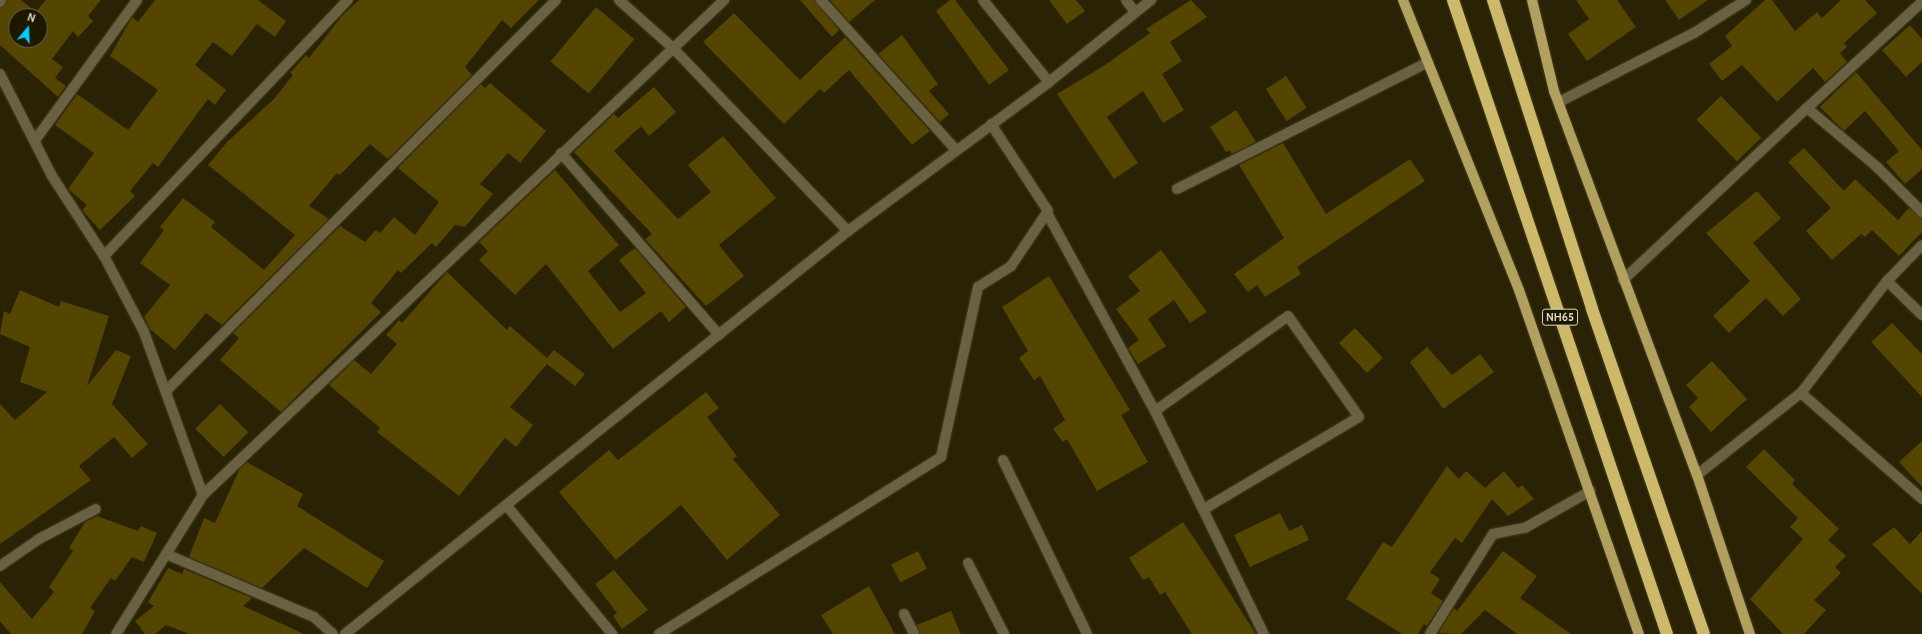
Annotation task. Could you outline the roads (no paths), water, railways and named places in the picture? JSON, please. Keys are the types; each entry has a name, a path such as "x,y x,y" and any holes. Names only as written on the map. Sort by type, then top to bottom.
{"highway":[{"name":"NH65","path":"1452,0 1667,634"},
{"name":"NH65","path":"1493,0 1597,324 1704,634"}],"main road":[{"path":"1403,0 1519,290 1640,634"},
{"path":"1532,0 1558,102 1697,476 1750,634"}],"street":[{"path":"36,139 137,0"},
{"path":"104,256 348,0"},
{"path":"166,391 556,0"},
{"path":"619,0 672,47 848,231"},
{"path":"116,634 204,495 672,47 724,0"},
{"path":"821,0 956,150"},
{"path":"983,0 1049,82"},
{"path":"1126,0 1135,12"},
{"path":"345,634 719,336 848,231 1049,82 1151,0"},
{"path":"1558,102 1694,33 1746,0"},
{"path":"1623,280 1922,2"},
{"path":"1177,189 1428,62"},
{"path":"0,74 36,139 52,176 104,256 144,332 204,495"},
{"path":"1808,108 1877,167 1922,212"},
{"path":"991,124 1080,270 1155,411 1264,634"},
{"path":"561,153 719,336"},
{"path":"659,634 941,457 978,287 1011,266 1046,213"},
{"path":"1697,476 1801,393 1887,281 1922,245"},
{"path":"1887,281 1922,315"},
{"path":"1155,411 1288,316 1359,418 1204,509"},
{"path":"1801,393 1922,499"},
{"path":"1003,460 1087,634"},
{"path":"1430,634 1493,534 1525,528 1590,491"},
{"path":"506,506 612,634"},
{"path":"0,566 39,539 96,509"},
{"path":"166,554 314,617 333,634"},
{"path":"968,563 1004,634"},
{"path":"904,614 914,634"}]}
